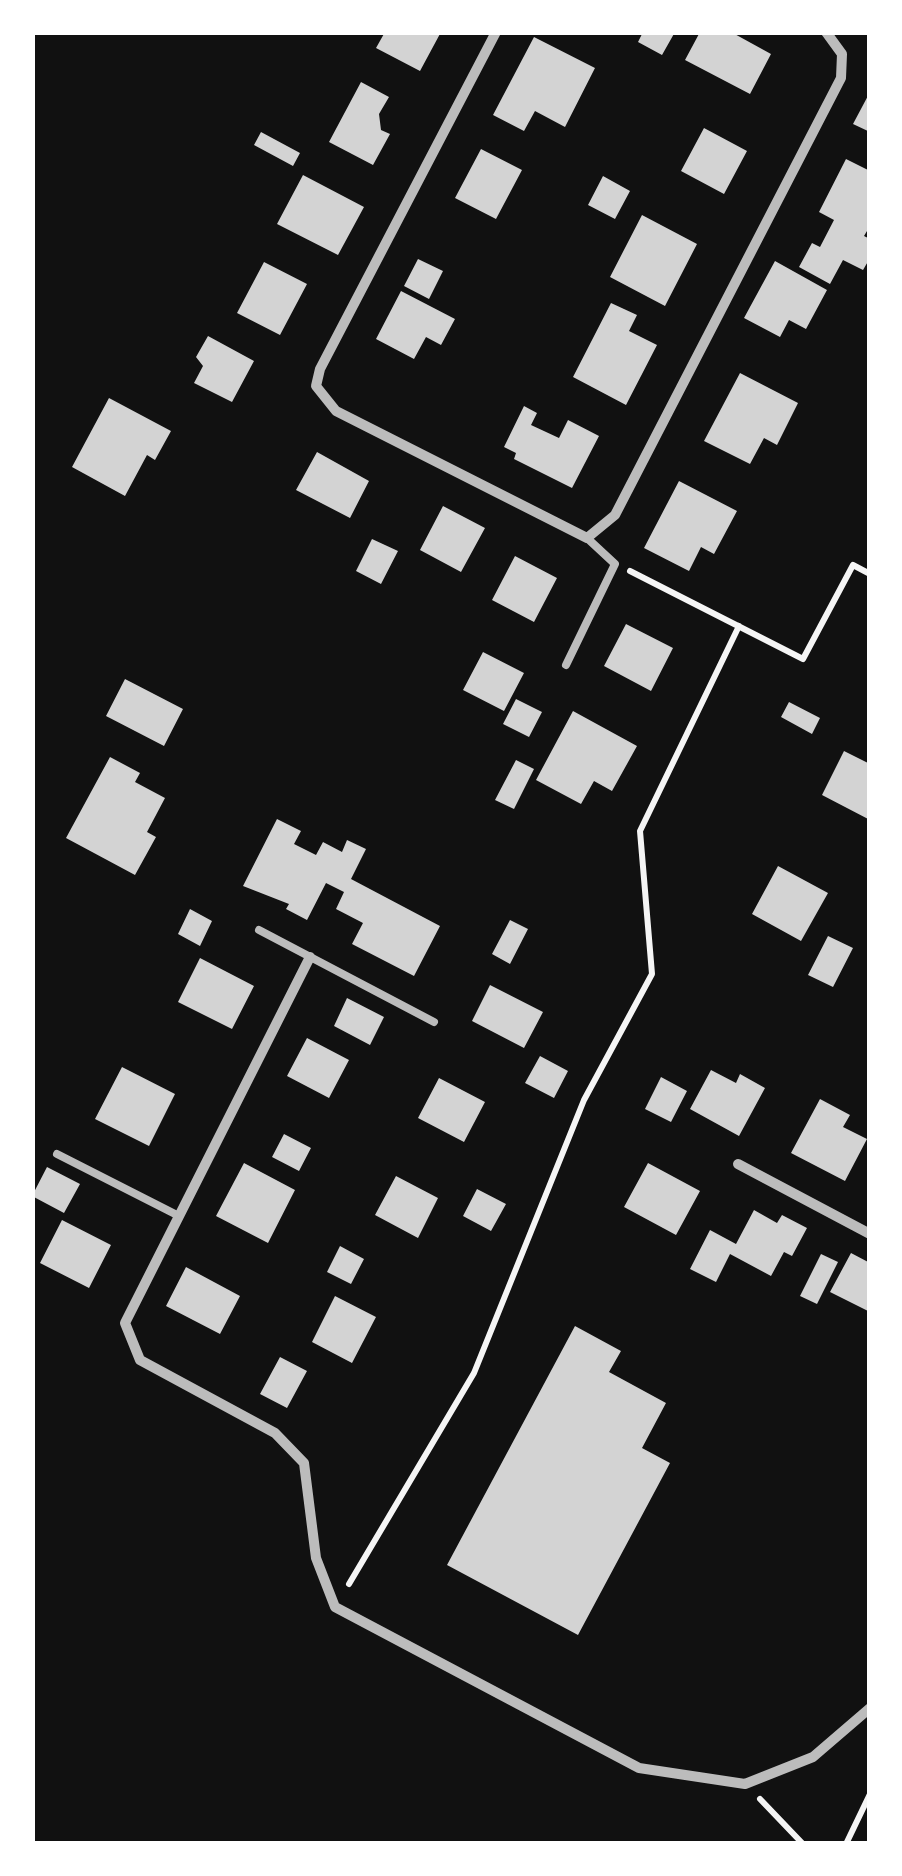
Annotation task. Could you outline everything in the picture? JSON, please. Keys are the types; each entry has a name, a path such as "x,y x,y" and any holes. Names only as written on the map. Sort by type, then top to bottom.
{"street":[{"path":"496,32 320,369 316,386 336,410 587,538 615,515 841,78 842,54 826,32"},
{"path":"310,957 124,1322 140,1360 276,1433 304,1463 316,1558 335,1607 638,1768 745,1784 813,1758 870,1708"},
{"path":"738,1164 870,1234"}],"lane":[{"path":"566,665 615,564 587,538"},
{"path":"259,930 434,1022"},
{"path":"57,1154 179,1216"}],"path":[{"path":"615,564 803,659 853,566 870,574"},
{"path":"335,1607 474,1373 584,1100 652,974 640,831 739,626"},
{"path":"745,1784 802,1844"},
{"path":"846,1844 870,1794"}],"building":[{"path":"385,32 441,32 420,71 376,48"},
{"path":"643,32 675,32 662,55 638,42"},
{"path":"700,32 731,32 771,54 750,94 685,60"},
{"path":"534,37 595,68 565,127 535,111 524,131 493,115"},
{"path":"361,82 389,97 379,114 381,130 390,134 373,165 329,142"},
{"path":"870,92 870,132 853,124"},
{"path":"704,128 747,151 724,194 681,171"},
{"path":"261,132 300,153 293,166 254,145"},
{"path":"481,149 522,170 496,219 455,198"},
{"path":"846,159 870,171 870,226 864,236 870,239 870,258 863,270 843,260 830,284 799,267 812,243 820,247 834,220 819,212"},
{"path":"303,175 364,207 338,255 277,224"},
{"path":"603,176 630,191 615,219 588,205"},
{"path":"642,215 697,244 665,306 610,277"},
{"path":"418,259 443,271 429,299 404,286"},
{"path":"775,261 827,290 806,329 789,320 780,337 744,318"},
{"path":"264,262 307,284 280,335 237,313"},
{"path":"401,291 455,319 441,345 426,337 414,359 376,339"},
{"path":"611,303 637,315 629,331 657,345 626,405 573,377"},
{"path":"208,336 254,361 232,402 194,383 203,366 196,357"},
{"path":"740,373 798,403 777,445 764,438 750,464 704,441"},
{"path":"109,398 171,431 155,460 147,455 125,496 72,467"},
{"path":"524,406 537,413 531,425 559,438 568,420 599,436 572,488 514,459 516,453 504,447"},
{"path":"317,452 369,481 350,518 296,490"},
{"path":"679,481 737,511 714,554 701,547 689,571 644,548"},
{"path":"443,506 485,528 461,572 420,550"},
{"path":"372,539 398,551 381,584 356,571"},
{"path":"515,556 557,578 534,622 492,600"},
{"path":"626,624 673,648 651,691 604,666"},
{"path":"483,652 524,673 504,711 463,690"},
{"path":"125,679 183,709 164,746 106,716"},
{"path":"516,699 542,712 529,737 503,724"},
{"path":"789,702 820,718 812,734 781,717"},
{"path":"573,711 637,746 612,791 594,781 581,804 536,780"},
{"path":"844,751 870,764 870,820 822,795"},
{"path":"110,757 140,773 135,782 165,798 147,832 156,837 135,875 66,838"},
{"path":"516,760 534,769 514,809 495,800"},
{"path":"277,819 301,831 294,844 316,855 323,842 342,852 347,840 366,849 351,879 440,926 414,976 352,944 363,923 336,909 344,892 326,883 307,920 286,909 289,904 243,886"},
{"path":"778,866 828,893 801,941 752,914"},
{"path":"190,909 212,921 200,946 178,934"},
{"path":"510,920 528,929 510,964 492,954"},
{"path":"828,936 853,948 833,987 808,975"},
{"path":"200,958 254,986 232,1029 178,1002"},
{"path":"490,985 543,1012 524,1048 472,1021"},
{"path":"347,998 384,1017 370,1045 334,1026"},
{"path":"307,1038 349,1060 329,1098 287,1076"},
{"path":"540,1056 568,1071 554,1098 525,1083"},
{"path":"122,1067 175,1094 149,1146 95,1119"},
{"path":"711,1070 736,1083 740,1074 765,1088 739,1136 690,1109"},
{"path":"661,1077 687,1091 671,1122 645,1109"},
{"path":"439,1078 485,1102 464,1142 418,1118"},
{"path":"820,1099 850,1115 843,1127 867,1139 845,1181 791,1153"},
{"path":"284,1134 311,1148 299,1171 272,1157"},
{"path":"244,1163 295,1190 268,1243 216,1216"},
{"path":"648,1163 700,1191 676,1235 624,1207"},
{"path":"47,1167 80,1184 64,1213 32,1196"},
{"path":"396,1176 438,1198 418,1238 375,1215"},
{"path":"477,1189 506,1204 491,1231 463,1216"},
{"path":"754,1210 777,1223 782,1215 807,1228 792,1256 784,1252 771,1276 730,1254 716,1282 690,1269 710,1230 736,1244"},
{"path":"62,1220 111,1245 89,1288 40,1263"},
{"path":"340,1246 364,1259 351,1284 327,1272"},
{"path":"851,1253 870,1263 870,1312 830,1292"},
{"path":"821,1254 838,1262 817,1304 800,1296"},
{"path":"186,1267 240,1296 220,1334 166,1306"},
{"path":"335,1296 376,1317 352,1363 312,1342"},
{"path":"575,1326 621,1351 609,1372 666,1403 642,1448 670,1463 578,1635 447,1565"},
{"path":"280,1357 307,1371 287,1408 260,1394"}]}
